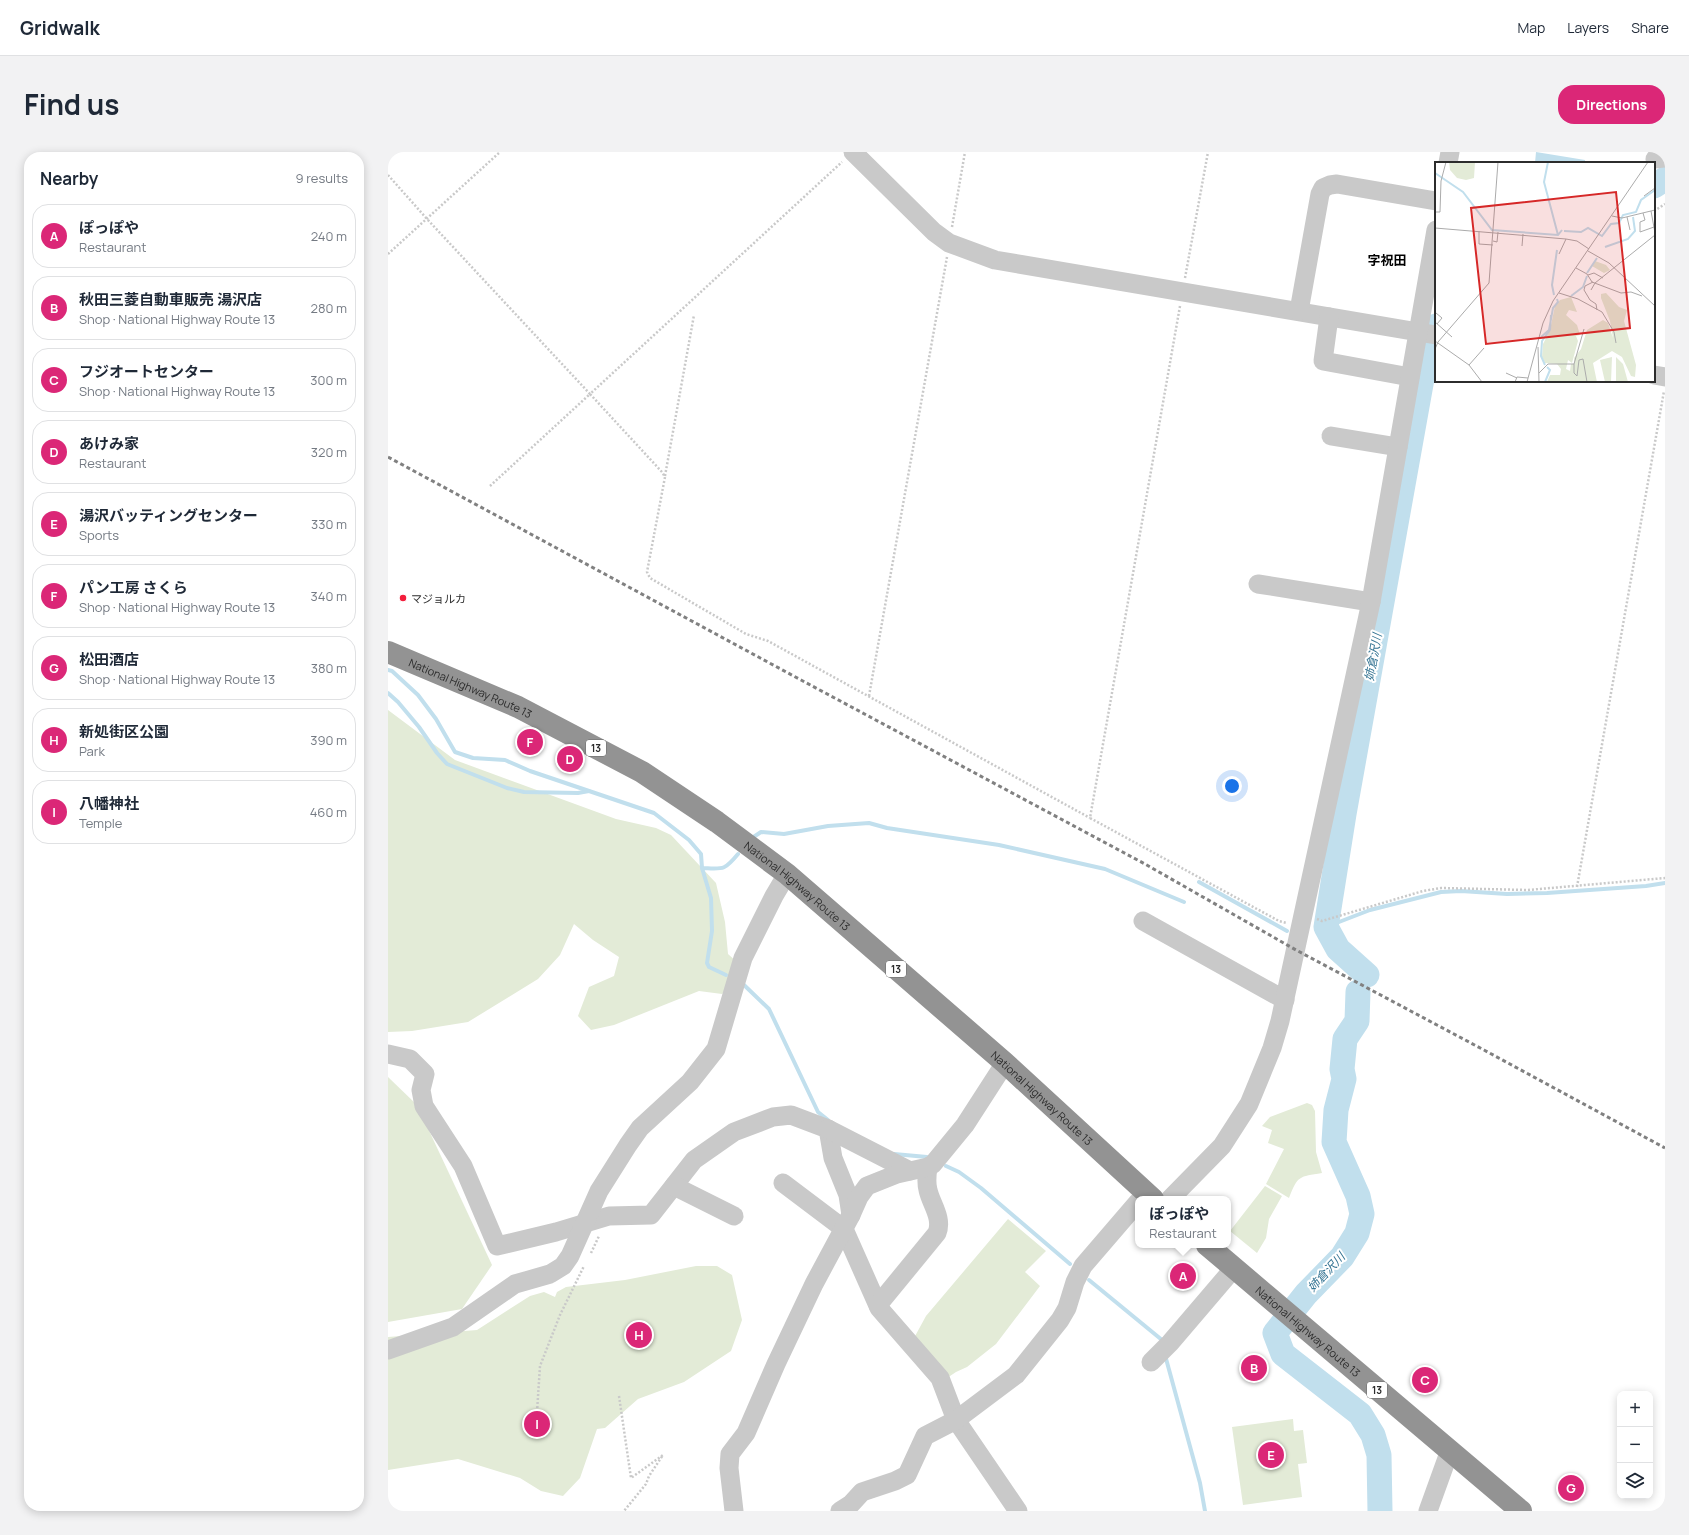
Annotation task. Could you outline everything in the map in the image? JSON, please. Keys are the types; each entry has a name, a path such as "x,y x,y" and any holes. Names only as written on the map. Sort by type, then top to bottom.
{"highway":[{"name":"National Highway Route 13","path":"388,652 518,708 642,772 717,822 787,874 1005,1063 1142,1196"},
{"name":"National Highway Route 13","path":"1211,1248 1520,1511"}],"street":[{"path":"1448,162 1450,152"},
{"path":"850,155 934,232 949,243 995,260 1427,334"},
{"path":"1298,311 1322,188 1337,184 1435,201"},
{"path":"1173,1196 1222,1146 1249,1104 1272,1048 1285,1000 1299,927 1370,602 1410,377 1427,334 1435,242"},
{"path":"1329,317 1322,360 1410,377"},
{"path":"1331,436 1398,447"},
{"path":"1258,584 1370,602"},
{"path":"388,1350 453,1327 515,1284 550,1274 563,1266 570,1256 599,1191 640,1128 690,1082 716,1049 743,958 774,896 787,874"},
{"path":"1143,921 1285,1000"},
{"path":"388,1054 410,1059 425,1074 421,1090 424,1106 462,1166 496,1246 585,1224 609,1216 650,1215 694,1160 734,1132 773,1117 792,1115 828,1129 919,1169 938,1220 939,1227 937,1233 878,1305"},
{"path":"734,1511 729,1468 730,1454 746,1433 776,1364 811,1290 848,1222 859,1197 867,1186 897,1174 933,1164 965,1125 1005,1063"},
{"path":"828,1129 833,1158 848,1195 848,1222 878,1305 940,1378 956,1420 1018,1511"},
{"path":"783,1183 848,1222"},
{"path":"674,1186 734,1216"},
{"path":"840,1511 851,1504 862,1492 895,1481 907,1474 925,1436 956,1420 1016,1374 1060,1320 1067,1308 1074,1282 1083,1266 1135,1208"},
{"path":"1151,1362 1174,1339 1234,1268"},
{"path":"1428,1511 1450,1450"}],"path":[{"path":"388,254 500,152"},
{"path":"869,696 965,152"},
{"path":"1090,818 1208,152"},
{"path":"490,486 850,155"},
{"path":"388,175 426,219 590,394 665,477"},
{"path":"1655,210 1665,204"},
{"path":"694,315 648,572 650,578 746,634 768,641 1279,921 1299,927"},
{"path":"1577,887 1661,381"},
{"path":"1322,921 1422,891 1441,888 1528,890 1577,887 1665,878"},
{"path":"588,1258 609,1216"},
{"path":"537,1412 540,1366 560,1316 584,1266"},
{"path":"619,1396 631,1478 663,1455 649,1476 646,1484 624,1511"}],"green space":[{"path":"388,710 455,760 616,819 656,828 671,835 716,883 725,922 728,954 737,962 733,986 722,994 699,991 614,1025 591,1030 578,1016 589,987 614,976 619,957 593,940 574,924 560,955 538,979 468,1022 412,1031 388,1032"},
{"path":"388,1077 417,1105 492,1265 462,1309 388,1322"},
{"path":"1307,1103 1312,1105 1315,1111 1316,1152 1322,1173 1300,1178 1289,1198 1266,1184 1284,1149 1268,1143 1272,1130 1262,1126 1270,1117"},
{"path":"1265,1186 1282,1196 1269,1219 1266,1238 1257,1253 1231,1232 1231,1230"},
{"path":"1008,1219 1046,1251 1025,1272 1040,1286 996,1344 967,1367 947,1378 914,1338 926,1316"},
{"path":"696,1266 717,1266 732,1275 742,1320 731,1351 684,1382 638,1399 605,1428 597,1429 580,1478 563,1496 541,1491 520,1478 458,1459 388,1470 388,1337 477,1330 530,1296 544,1292 555,1297 557,1292 566,1287 625,1280"},
{"path":"1293,1419 1294,1431 1303,1430 1307,1463 1298,1464 1302,1497 1243,1505 1232,1427"}],"water":[{"path":"1536,152 1585,160 1585,162 1535,162"}],"waterway":[{"name":"姉倉沢川","path":"1655,185 1665,179"},
{"name":"姉倉沢川","path":"1367,975 1338,949 1326,927 1344,814 1428,345 1435,328"},
{"path":"388,670 392,671 418,695 436,719 455,752 473,758 505,760 530,771 654,813 689,840 701,854 702,868 723,868 738,854"},
{"path":"388,693 398,702 419,727 437,753 447,764 507,788 524,792 578,793 589,791"},
{"path":"752,838 761,832 784,834 828,826 869,823 887,828 999,845 1105,869 1184,902"},
{"path":"702,868 711,898 712,931 707,963 709,967 726,975"},
{"path":"1199,882 1287,931"},
{"path":"1326,927 1370,910 1441,892 1461,891 1507,894 1547,893 1646,886 1665,883"},
{"path":"744,985 769,1009 818,1112 828,1120"},
{"name":"姉倉沢川","path":"1358,992 1357,1021 1345,1039 1342,1069 1344,1079 1336,1110 1334,1142 1358,1196 1362,1214 1357,1233 1342,1257 1306,1294 1275,1333 1283,1354 1360,1414 1373,1435 1379,1455 1380,1511"},
{"path":"894,1154 927,1157"},
{"path":"946,1166 959,1172 981,1188 1070,1264"},
{"path":"1089,1280 1162,1340"},
{"path":"1165,1355 1200,1483 1205,1511"}],"railway":[{"path":"388,457 1145,864 1296,950 1665,1148"}],"place":[{"name":"マジョルカ","path":"403,598"},
{"name":"パン工房 さくら","path":"530,742"},
{"name":"あけみ家","path":"570,759"},
{"name":"ぽっぽや","path":"1183,1276"},
{"name":"新処街区公園","path":"639,1335"},
{"name":"秋田三菱自動車販売 湯沢店","path":"1254,1368"},
{"name":"フジオートセンター","path":"1425,1380"},
{"name":"八幡神社","path":"537,1424"},
{"name":"湯沢バッティングセンター","path":"1271,1455"},
{"name":"松田酒店","path":"1571,1488"}],"district":[{"name":"字祝田","path":"1387,260"}]}
